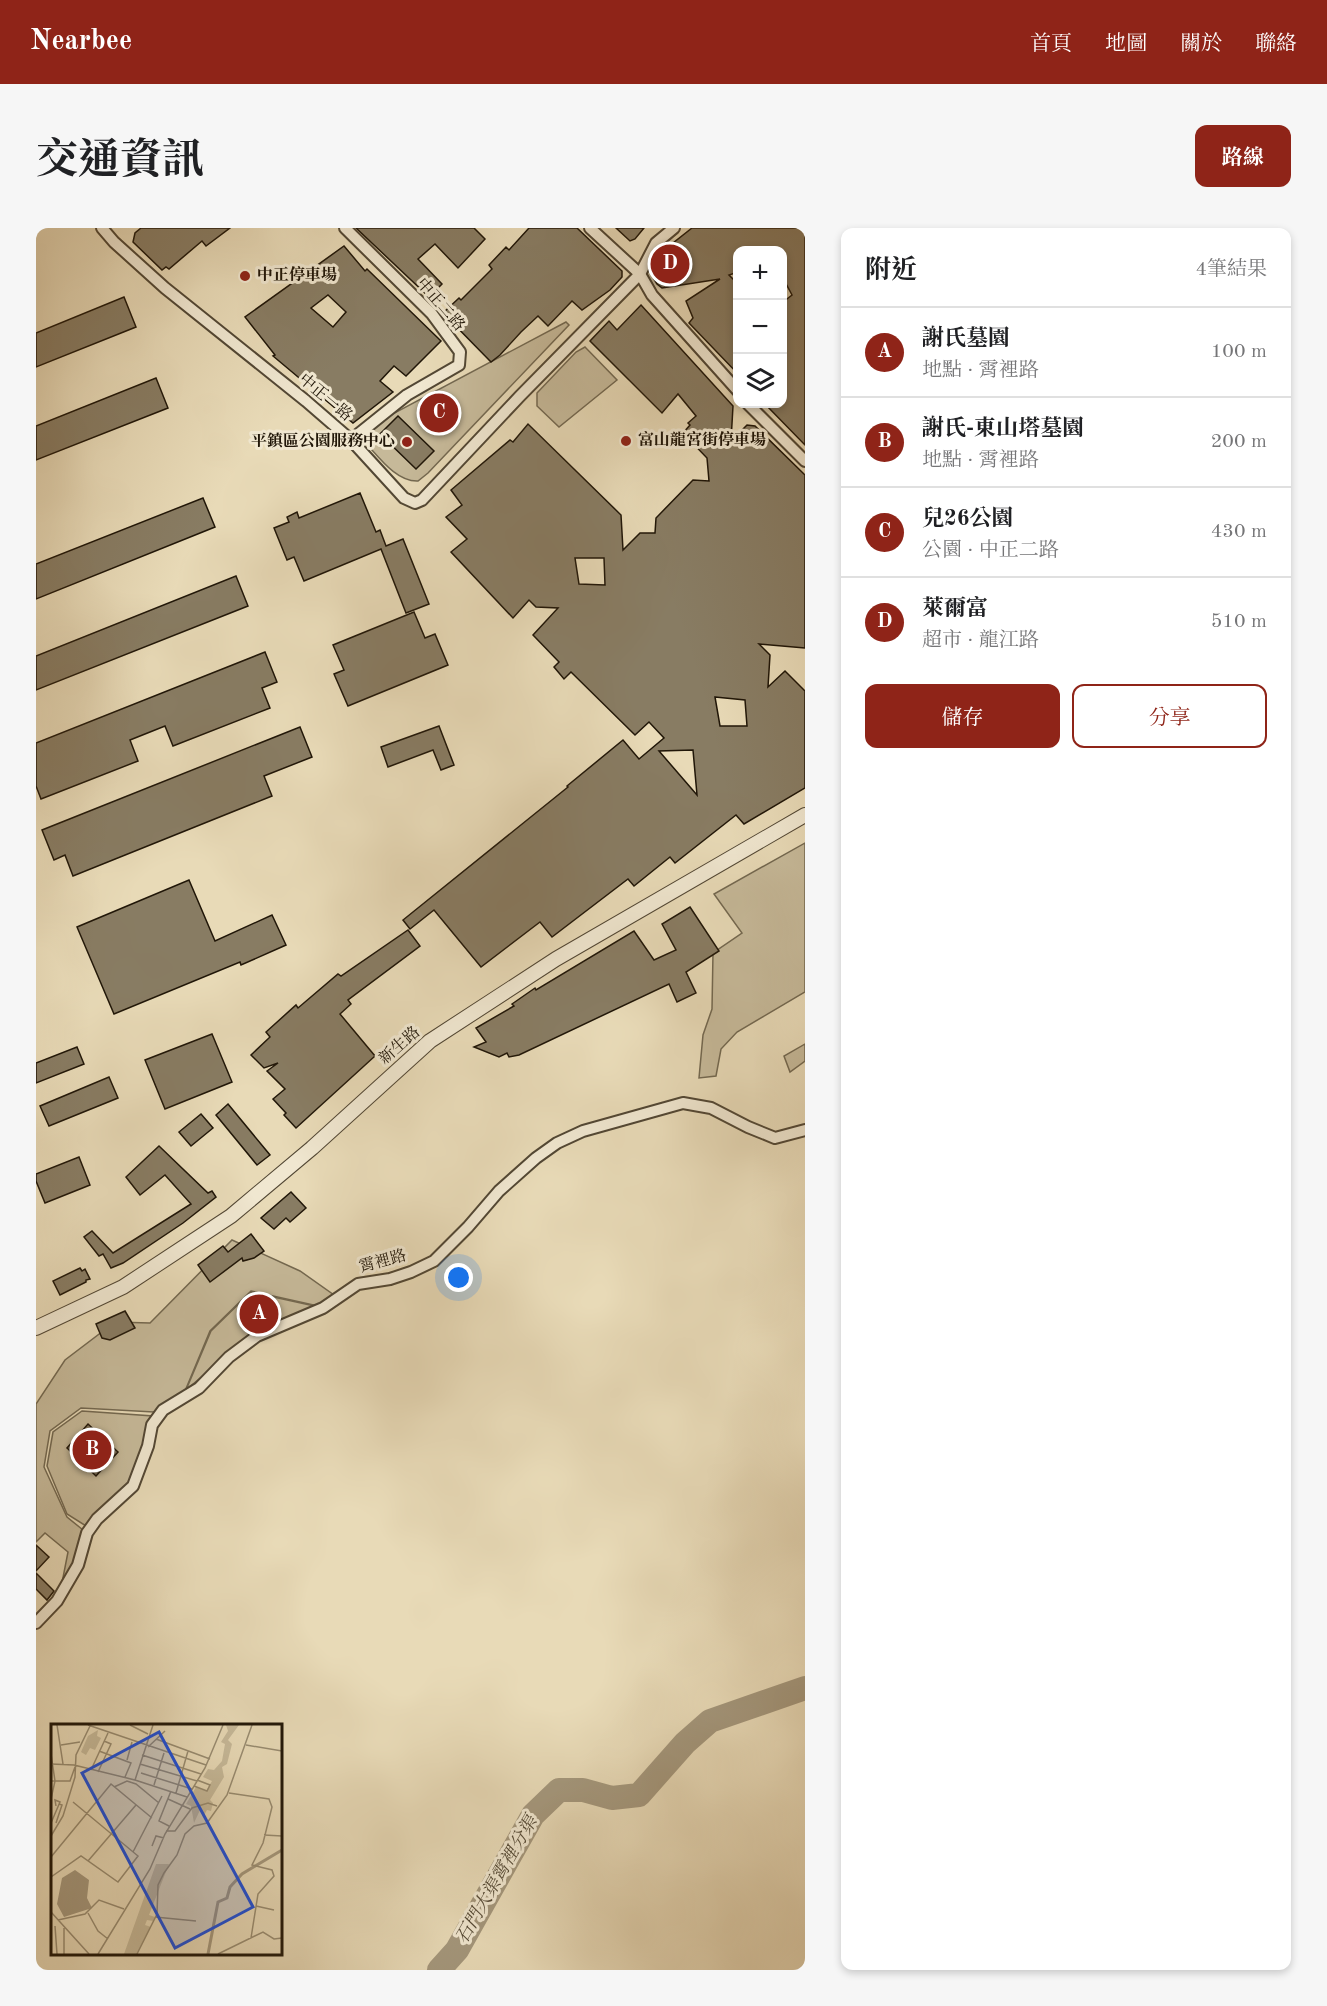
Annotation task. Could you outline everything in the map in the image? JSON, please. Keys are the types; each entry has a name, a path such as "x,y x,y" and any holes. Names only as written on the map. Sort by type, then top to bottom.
{"street":[{"name":"中正一路","path":"102,228 114,242 165,288 351,440 404,498 415,504 422,500 640,274"},
{"name":"中正二路","path":"345,228 432,314 460,352 459,365 407,395 351,440"},
{"path":"590,228 640,274 652,295 733,386"},
{"path":"640,274 656,243 674,228"},
{"path":"752,408 805,461"},
{"name":"新生路","path":"36,1328 123,1287 231,1216 312,1148 430,1041 556,959 805,815"},
{"name":"霄裡路","path":"36,1623 57,1601 78,1565 87,1533 97,1519 133,1486 148,1446 152,1425 163,1410 199,1388 229,1358 257,1336 323,1308 358,1284 390,1279 411,1272 434,1260 468,1227 499,1191 536,1158 557,1143 582,1131 683,1103 711,1108 775,1138 805,1130"}],"shaded area":[{"path":"566,322 569,325 418,481 402,477 394,472 362,439 362,433 368,427"},
{"path":"585,347 617,380 559,427 537,406 537,393 576,352"},
{"path":"805,843 805,992 737,1032 721,1049 716,1076 699,1078 703,1035 712,1009 713,953 742,933 714,894"},
{"path":"805,1044 805,1061 790,1072 784,1056"},
{"path":"232,1240 300,1271 334,1295 318,1306 251,1291 210,1331 185,1391 154,1412 81,1408 50,1431 44,1467 67,1517 83,1530 77,1564 60,1593 68,1552 45,1533 36,1542 36,1404 65,1360 115,1322 150,1323"},
{"path":"251,1292 319,1307 251,1335 186,1390 211,1331"},
{"path":"82,1411 153,1416 132,1479 121,1492 96,1512 86,1526 67,1514 47,1466 53,1432"}],"building":[{"path":"141,228 230,228 206,246 202,241 169,269 166,267 162,270 133,242 135,233"},
{"path":"356,228 474,228 485,239 458,268 435,244 418,259 442,284 429,297"},
{"path":"529,228 577,228 622,271 622,277 610,290 582,310 572,301 548,326 538,316 491,362 443,313 459,298 461,300 492,269 489,265 506,247 509,250"},
{"path":"616,228 644,228 635,239 630,241"},
{"path":"692,228 805,228 805,445 769,408 787,408 787,299 792,295 787,286 787,246 733,246 733,274 729,275 733,279 733,369 689,323 693,318 686,301 720,279 662,288 654,279 655,263 670,250 668,247"},
{"path":"344,246 365,271 367,269 441,341 406,376 394,366 380,381 393,392 353,423 273,356 275,355 245,317","holes":["328,295 346,312 333,327 311,308"]},
{"path":"124,297 136,327 36,367 36,333"},
{"path":"641,305 733,406 731,441 747,425 755,426 805,475 805,648 759,644 770,655 768,687 785,671 805,691 805,788 744,824 736,815 675,863 670,857 634,886 628,879 552,937 540,922 481,967 434,910 410,929 403,920 623,740 639,759 664,738 649,722 635,735 571,672 564,679 554,667 559,662 533,635 558,608 536,607 529,600 513,618 451,552 467,539 446,517 462,505 451,490 510,440 513,442 528,424 621,515 623,550 640,533 655,533 656,518 693,480 709,481 707,458 683,433 690,425 688,423 696,416 678,394 662,413 590,341 609,321 617,330","holes":["575,558 604,558 605,585 579,584","715,697 745,700 747,726 720,726","693,750 697,795 659,751"]},
{"path":"156,378 168,408 36,460 36,426"},
{"name":"平鎮區公園服務中心","path":"398,416 434,451 416,469 380,434"},
{"path":"360,493 376,532 380,530 386,546 403,539 429,604 406,613 381,549 304,581 294,557 287,560 274,528 289,522 287,517 297,512 299,518"},
{"path":"203,498 215,527 36,599 36,564"},
{"path":"236,576 248,606 36,690 36,656"},
{"path":"414,612 425,638 435,634 448,665 348,706 334,674 344,670 333,645"},
{"path":"265,652 277,682 262,688 270,708 173,746 165,726 130,740 138,761 41,799 36,786 36,743"},
{"path":"439,726 454,765 441,770 433,750 388,767 381,747"},
{"path":"300,727 312,757 264,776 272,796 73,876 65,855 54,860 42,830"},
{"path":"189,880 215,941 272,915 286,945 241,965 240,962 114,1014 77,927"},
{"path":"690,907 719,951 686,972 696,993 677,1002 669,984 519,1055 509,1057 507,1053 499,1057 474,1047 486,1042 476,1028 514,1006 512,1004 535,988 536,990 634,931 654,960 676,950 662,924"},
{"path":"408,930 420,946 348,1000 351,1004 340,1014 375,1056 296,1128 273,1099 285,1089 267,1071 278,1063 264,1068 251,1055 270,1037 266,1032 296,1005 298,1008 338,974 341,976"},
{"path":"212,1034 232,1082 165,1109 145,1060"},
{"path":"77,1047 84,1064 36,1083 36,1063"},
{"path":"109,1077 118,1098 49,1126 40,1106"},
{"path":"228,1104 270,1155 257,1165 216,1115"},
{"path":"201,1114 213,1128 191,1146 179,1132"},
{"path":"159,1146 208,1193 212,1191 216,1197 183,1223 123,1263 111,1268 103,1254 99,1256 84,1237 92,1231 113,1253 191,1204 165,1175 140,1195 126,1177"},
{"path":"79,1157 90,1185 45,1203 36,1181 36,1174"},
{"path":"291,1192 306,1208 290,1222 286,1218 274,1229 261,1218"},
{"path":"251,1234 264,1251 254,1258 243,1261 242,1258 210,1282 198,1265 223,1246 228,1252"},
{"path":"80,1268 82,1271 85,1269 90,1279 60,1295 53,1281"},
{"path":"268,1298 276,1320 249,1332 242,1309"},
{"path":"125,1311 135,1328 110,1340 102,1338 96,1324"},
{"path":"88,1424 118,1452 96,1476 67,1448"},
{"path":"36,1545 49,1557 36,1571"},
{"path":"36,1573 54,1591 47,1600 36,1589"}],"waterway":[{"name":"石門大渠霄裡分渠","path":"439,1970 457,1950 533,1815 559,1790 583,1790 612,1798 639,1795 685,1743 710,1721 805,1688"}],"place":[{"name":"萊爾富","path":"670,264"},
{"name":"中正停車場","path":"245,276"},
{"name":"兒26公園","path":"439,413"},
{"name":"富山龍宮街停車場","path":"626,441"},
{"name":"平鎮區公園服務中心","path":"407,442"},
{"name":"謝氏墓園","path":"259,1314"},
{"name":"謝氏-東山塔墓園","path":"92,1450"}]}
